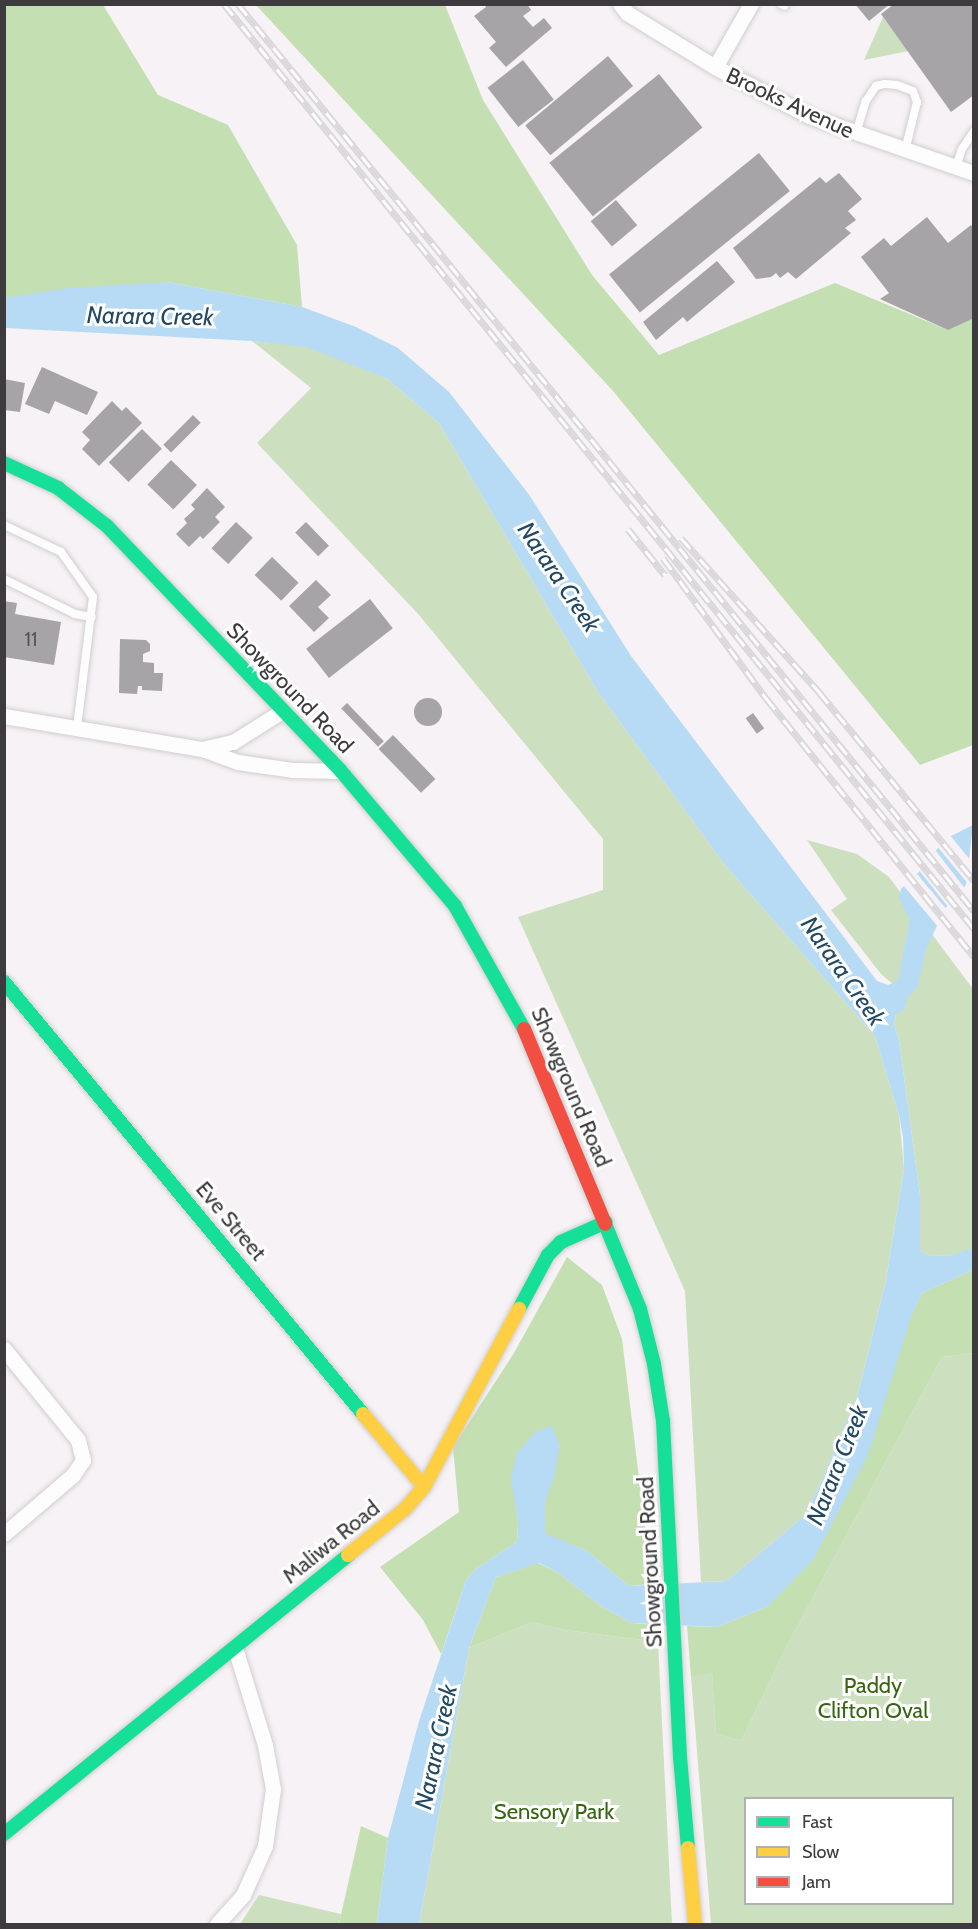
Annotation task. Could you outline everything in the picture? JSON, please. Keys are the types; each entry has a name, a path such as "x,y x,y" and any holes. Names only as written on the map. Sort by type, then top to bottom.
{"street":[{"name":"Brooks Avenue","path":"620,4 627,13 715,67 809,116 855,134 974,173"},
{"path":"715,67 751,4"},
{"name":"Showground Road","path":"4,463 58,488 107,526 341,771 455,906 519,1016 640,1309 654,1364 663,1421 681,1757 694,1924"},
{"path":"202,749 233,742 282,711"},
{"path":"4,716 202,749 238,762 293,770 341,771"},
{"name":"Eve Street","path":"4,982 424,1487"},
{"name":"Maliwa Road","path":"4,1834 405,1509 424,1487 548,1255 561,1242 606,1222"},
{"path":"4,1349 78,1440 83,1460 73,1475 4,1534"},
{"path":"217,1924 243,1895 265,1846 273,1789 265,1745 235,1648"}],"lane":[{"path":"855,134 866,101 876,86 885,84 897,86 913,92 917,102 906,151"},
{"path":"956,167 962,149 974,131"},
{"path":"4,525 61,552 93,597 77,728"},
{"path":"4,579 75,614 92,617"}],"green space":[{"path":"4,5 103,5 158,95 228,125 297,245 302,307 167,282 5,298"},
{"path":"256,5 445,5 483,100 592,275 659,355 835,283 948,330 973,313 973,745 920,765 613,391"},
{"path":"883,17 908,51 864,60"},
{"path":"252,341 306,346 358,365 386,378 439,423 598,692 725,865 875,1036 899,1115 904,1169 886,1280 858,1394 819,1487 803,1517 727,1581 701,1582 685,1291 518,917 603,890 603,839 419,615 257,443 311,388"},
{"path":"807,840 857,854 889,877 973,989 973,1249 949,1256 926,1255 920,1250 920,1195 899,1040 894,1025 896,1014 908,997 881,974 831,910 847,899"},
{"path":"567,1257 602,1285 622,1339 652,1584 629,1586 587,1551 545,1534 545,1503 560,1444 512,1478 518,1522 517,1542 477,1568 466,1580 441,1654 423,1620 380,1567 459,1512 453,1447 514,1353"},
{"path":"973,1270 973,1353 942,1357 790,1640 741,1741 716,1733 712,1673 691,1677 687,1626 717,1627 768,1606 922,1293"},
{"name":"Paddy Clifton Oval","path":"973,1353 973,1924 711,1924 691,1677 712,1672 716,1733 741,1741 790,1640 942,1357"},
{"path":"538,1563 557,1572 601,1606 631,1623 657,1625 658,1642 565,1630 532,1622 469,1648 496,1577"},
{"name":"Sensory Park","path":"532,1622 565,1630 658,1642 672,1924 419,1924 469,1648"},
{"path":"361,1826 388,1838 377,1924 339,1924"},
{"path":"259,1895 341,1914 339,1924 240,1924"}],"water":[{"name":"Narara Creek","path":"167,282 302,307 356,327 398,348 449,392 530,496 631,656 877,981 888,985 898,981 909,925 909,918 899,898 901,889 922,869 945,839 973,825 966,885 946,907 926,949 917,988 908,997 904,1010 896,1014 894,1025 899,1040 920,1195 920,1250 926,1255 949,1256 973,1248 973,1270 922,1293 912,1314 868,1455 813,1560 768,1606 717,1627 631,1623 601,1606 557,1572 539,1563 496,1577 469,1648 419,1924 377,1924 388,1838 419,1721 466,1580 477,1568 517,1542 518,1522 511,1478 517,1453 534,1433 551,1426 560,1444 555,1474 545,1503 545,1533 587,1551 629,1586 727,1581 803,1517 819,1487 858,1394 886,1280 904,1169 903,1137 899,1115 875,1036 725,865 598,692 439,423 386,378 306,347 252,341 5,328 4,298 69,288"}],"pier":[{"path":"949,834 972,862 969,885 936,845"},
{"path":"936,851 966,890 949,908 918,869"},
{"path":"917,874 948,911 939,928 903,885"}],"building":[{"path":"484,4 527,4 531,10 523,16 533,27 544,18 552,28 506,67 489,48 496,42 474,16 486,7"},
{"path":"855,4 890,4 869,21"},
{"path":"894,4 974,4 974,95 951,112 881,14"},
{"path":"608,56 633,86 550,155 525,125"},
{"path":"523,60 554,99 518,127 488,88"},
{"path":"659,74 702,128 593,216 549,163"},
{"path":"759,153 790,191 640,313 609,274"},
{"path":"839,173 862,199 848,211 856,220 845,228 851,233 796,279 788,272 780,278 776,273 771,277 756,279 733,248 820,177 826,183"},
{"path":"616,200 637,225 612,246 591,221"},
{"path":"927,217 948,243 971,225 974,228 974,318 948,330 880,299 889,293 861,257 884,238 891,246"},
{"path":"717,261 735,282 687,322 683,317 656,340 643,322"},
{"path":"42,367 98,392 87,415 55,401 49,414 25,404"},
{"path":"4,379 25,383 20,412 4,410"},
{"path":"112,401 122,411 126,407 142,423 99,466 82,449 90,440 82,432"},
{"path":"193,415 201,423 171,452 163,445"},
{"path":"142,429 162,449 129,482 109,462"},
{"path":"171,460 197,485 173,509 147,484"},
{"path":"207,488 225,507 215,517 220,522 203,539 200,536 189,547 176,534 187,523 184,519 195,509 191,505"},
{"path":"236,522 253,538 228,564 211,548"},
{"path":"306,522 329,546 318,556 295,532"},
{"path":"272,557 299,583 281,601 255,575"},
{"path":"316,580 331,595 318,607 329,618 314,632 289,606"},
{"path":"370,599 393,628 329,678 306,649"},
{"path":"4,601 17,603 15,614 61,622 54,665 4,657"},
{"path":"120,639 146,640 150,644 150,651 143,654 143,662 154,663 154,673 163,673 162,691 142,690 142,686 138,686 137,694 119,693"},
{"path":"428,698 438,702 442,712 438,722 428,726 418,722 414,712 418,702"},
{"path":"347,703 384,741 378,747 341,709"},
{"path":"753,713 764,728 757,734 746,718"},
{"path":"393,735 435,779 421,793 379,749"}],"railway":[{"path":"224,4 974,929"},
{"path":"238,4 974,911"},
{"path":"628,529 665,575"},
{"path":"681,538 819,692 974,881"},
{"path":"663,558 766,698 974,957"}],"traffic: fast":[{"path":"4,463 58,488 107,526 341,771 455,906 524,1029"},
{"path":"4,982 363,1414"},
{"path":"519,1309 548,1255 561,1242 606,1222"},
{"path":"605,1224 640,1309 654,1364 663,1421 680,1757 688,1848"},
{"path":"4,1834 348,1555"}],"traffic: slow":[{"path":"348,1555 405,1509 424,1487 519,1309"},
{"path":"363,1414 424,1487"},
{"path":"688,1848 695,1924"}],"traffic: jam":[{"path":"524,1029 605,1224"}]}
